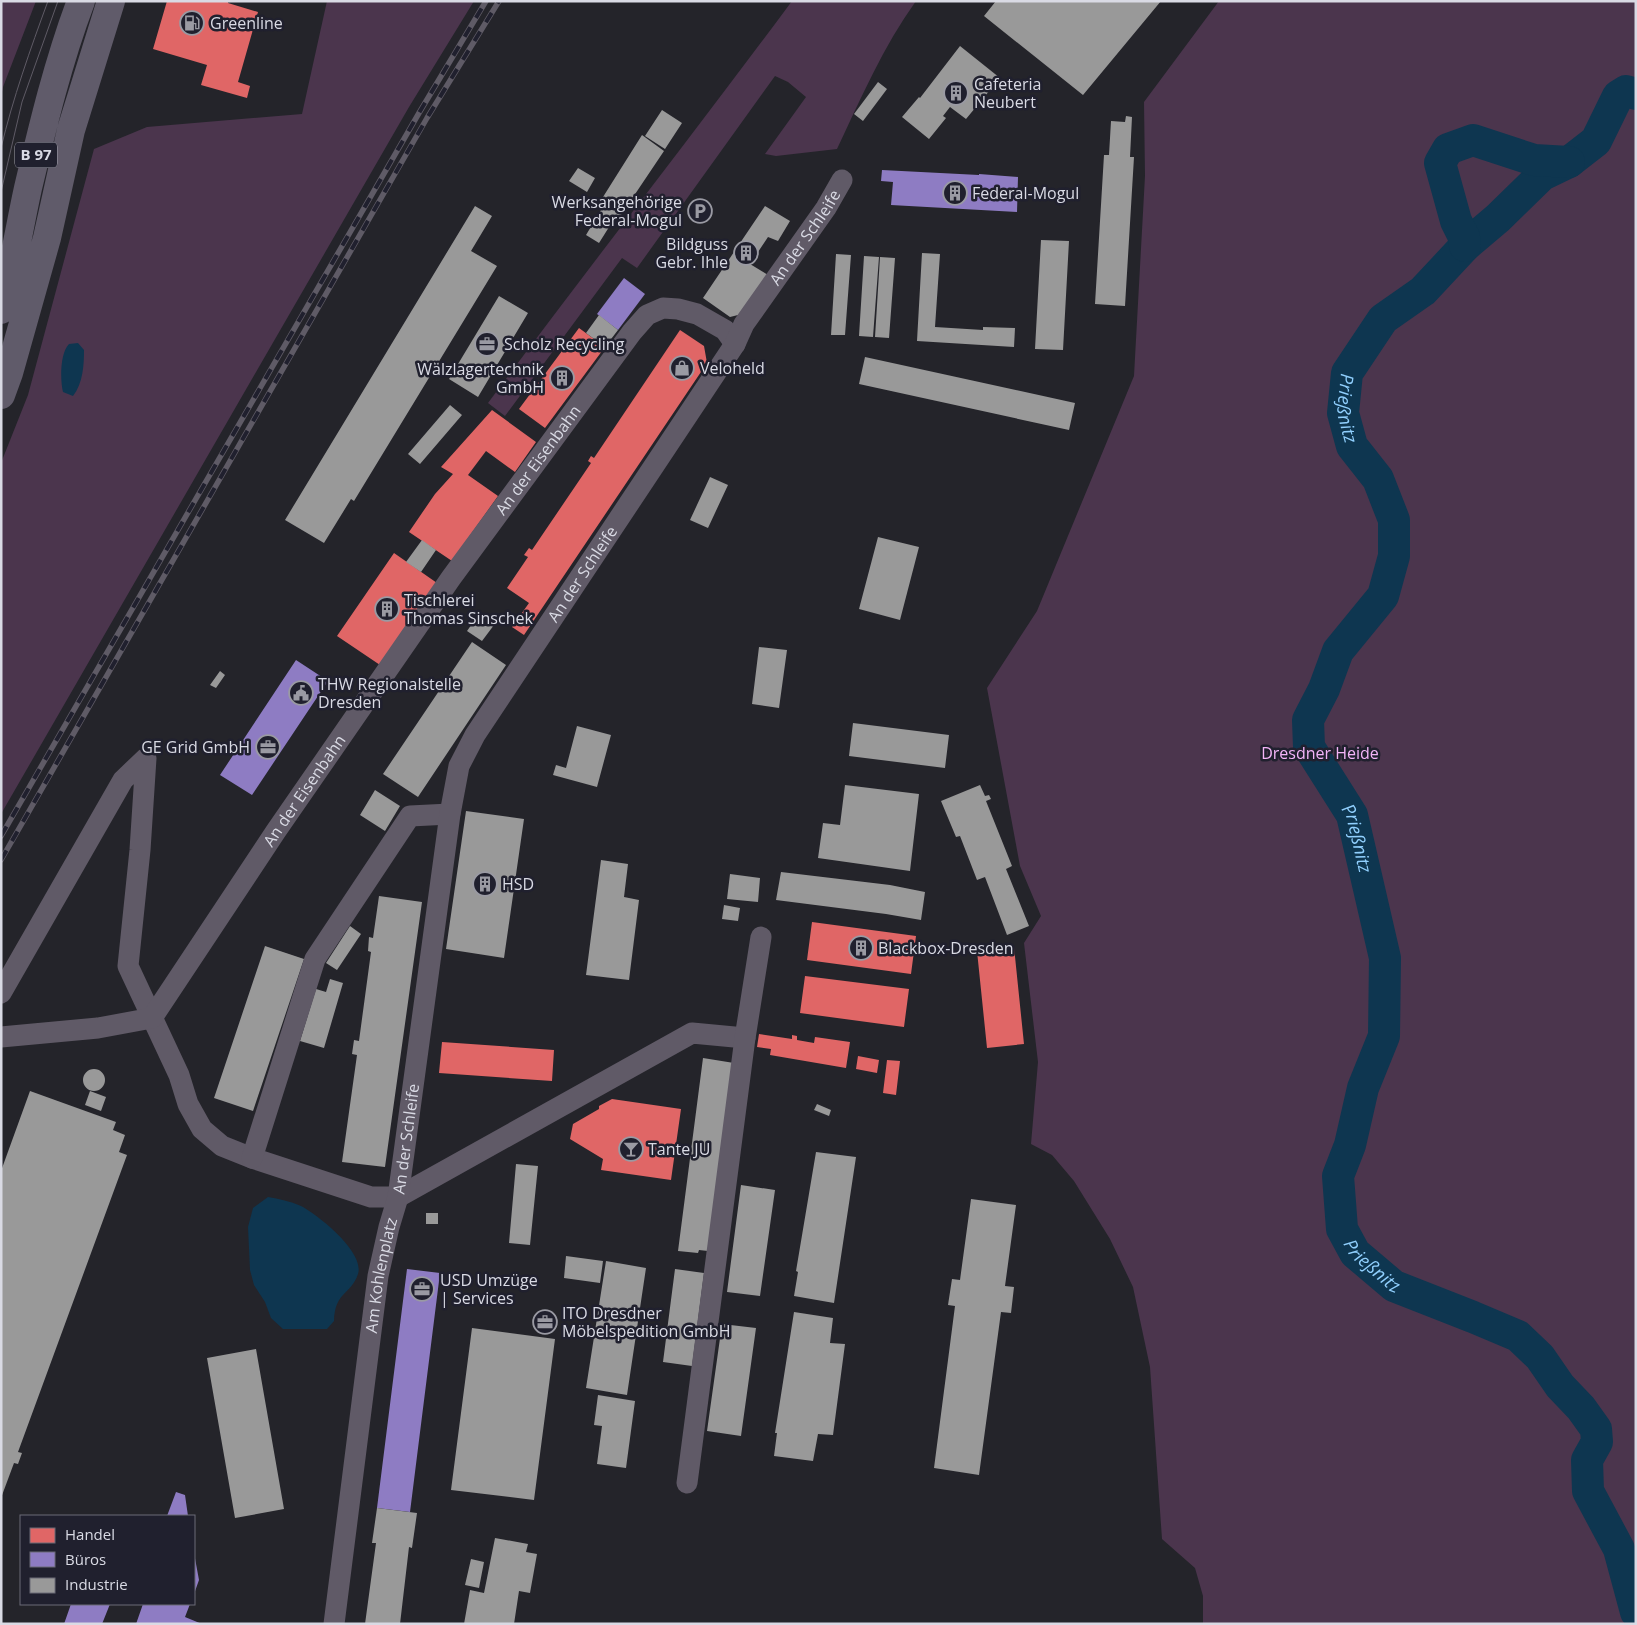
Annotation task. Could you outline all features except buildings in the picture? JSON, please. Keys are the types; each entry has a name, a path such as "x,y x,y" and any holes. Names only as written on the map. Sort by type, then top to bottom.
{"main road":[{"name":"B 97","path":"1,310 52,93 81,1"},
{"name":"B 97","path":"1,395 47,238 71,130 111,1"}],"street":[{"name":"An der Schleife","path":"398,1198 450,814 459,766 475,735 735,344 744,324 826,208 842,180"},
{"name":"An der Eisenbahn","path":"152,1018 276,831 451,578 632,332 647,315 664,308 678,309 697,314 724,330 735,344"},
{"path":"1,993 123,780 146,758 140,850 128,966 152,1018 98,1028 1,1037"},
{"path":"252,1158 315,959 410,816 450,814"},
{"path":"687,1483 745,1038 761,936"},
{"name":"Am Kohlenplatz","path":"152,1018 179,1076 188,1104 202,1130 222,1146 252,1158 371,1197 398,1198 389,1227 378,1276 334,1624"},
{"name":"An der Schleife","path":"398,1198 692,1033 745,1038"}],"green space":[{"path":"1,1 36,1 3,87 1,97"},
{"path":"327,1 474,1 409,107 1,814 1,463 28,395 94,149 147,127 302,114"},
{"path":"792,1 916,1 893,36 837,149 776,156 765,154 806,97 788,82 775,76 637,268 622,258 505,416 488,403"},
{"name":"Dresdner Heide","path":"1219,1 1636,1 1636,1624 1203,1624 1203,1596 1195,1568 1162,1539 1150,1367 1133,1287 1110,1239 1074,1181 1052,1155 1031,1144 1038,1062 1024,943 1041,916 1020,866 987,688 1037,611 1134,376 1145,176 1144,102"}],"water":[{"path":"78,343 84,350 83,368 81,380 73,396 63,392 61,367 66,348 69,344"},
{"path":"268,1197 301,1206 318,1217 348,1245 354,1255 358,1265 358,1274 355,1281 340,1298 335,1311 334,1321 327,1329 283,1329 271,1318 265,1302 254,1285 250,1270 248,1227 253,1208"}],"waterway":[{"name":"Prießnitz","path":"1636,94 1626,91 1618,96 1596,141 1569,162 1542,175 1498,218 1465,246 1423,291 1383,319 1347,373 1343,413 1352,446 1378,479 1394,520 1394,556 1383,596 1338,651 1324,689 1308,720 1309,747 1352,815 1385,958 1384,1036 1363,1088 1350,1145 1338,1176 1342,1229 1355,1253 1394,1286 1518,1336 1540,1357 1560,1386 1581,1408 1596,1429 1597,1442 1587,1460 1588,1491 1619,1549 1636,1612"},
{"path":"1465,246 1464,237 1456,221 1440,163 1448,149 1473,140 1534,160 1569,162"}],"tram line":[{"path":"1,148 22,74 48,1"},
{"path":"1,192 22,102 58,1"}],"railway":[{"path":"1,836 419,113 486,1"},
{"path":"1,860 427,118 499,1"}],"place":[{"name":"Greenline","path":"192,23"},
{"name":"Cafeteria Neubert","path":"956,93"},
{"name":"Federal-Mogul","path":"955,193"},
{"name":"Werksangehörige Federal-Mogul","path":"700,211"},
{"name":"Bildguss Gebr. Ihle","path":"746,253"},
{"name":"Scholz Recycling","path":"487,344"},
{"name":"Veloheld","path":"682,368"},
{"name":"Wälzlagertechnik GmbH","path":"562,378"},
{"name":"Tischlerei Thomas Sinschek","path":"387,609"},
{"name":"THW Regionalstelle Dresden","path":"301,693"},
{"name":"GE Grid GmbH","path":"268,747"},
{"name":"HSD","path":"485,884"},
{"name":"Blackbox-Dresden","path":"861,948"},
{"name":"Tante JU","path":"631,1149"},
{"name":"USD Umzüge | Services","path":"422,1289"},
{"name":"ITO Dresdner Möbelspedition GmbH","path":"545,1322"}]}
